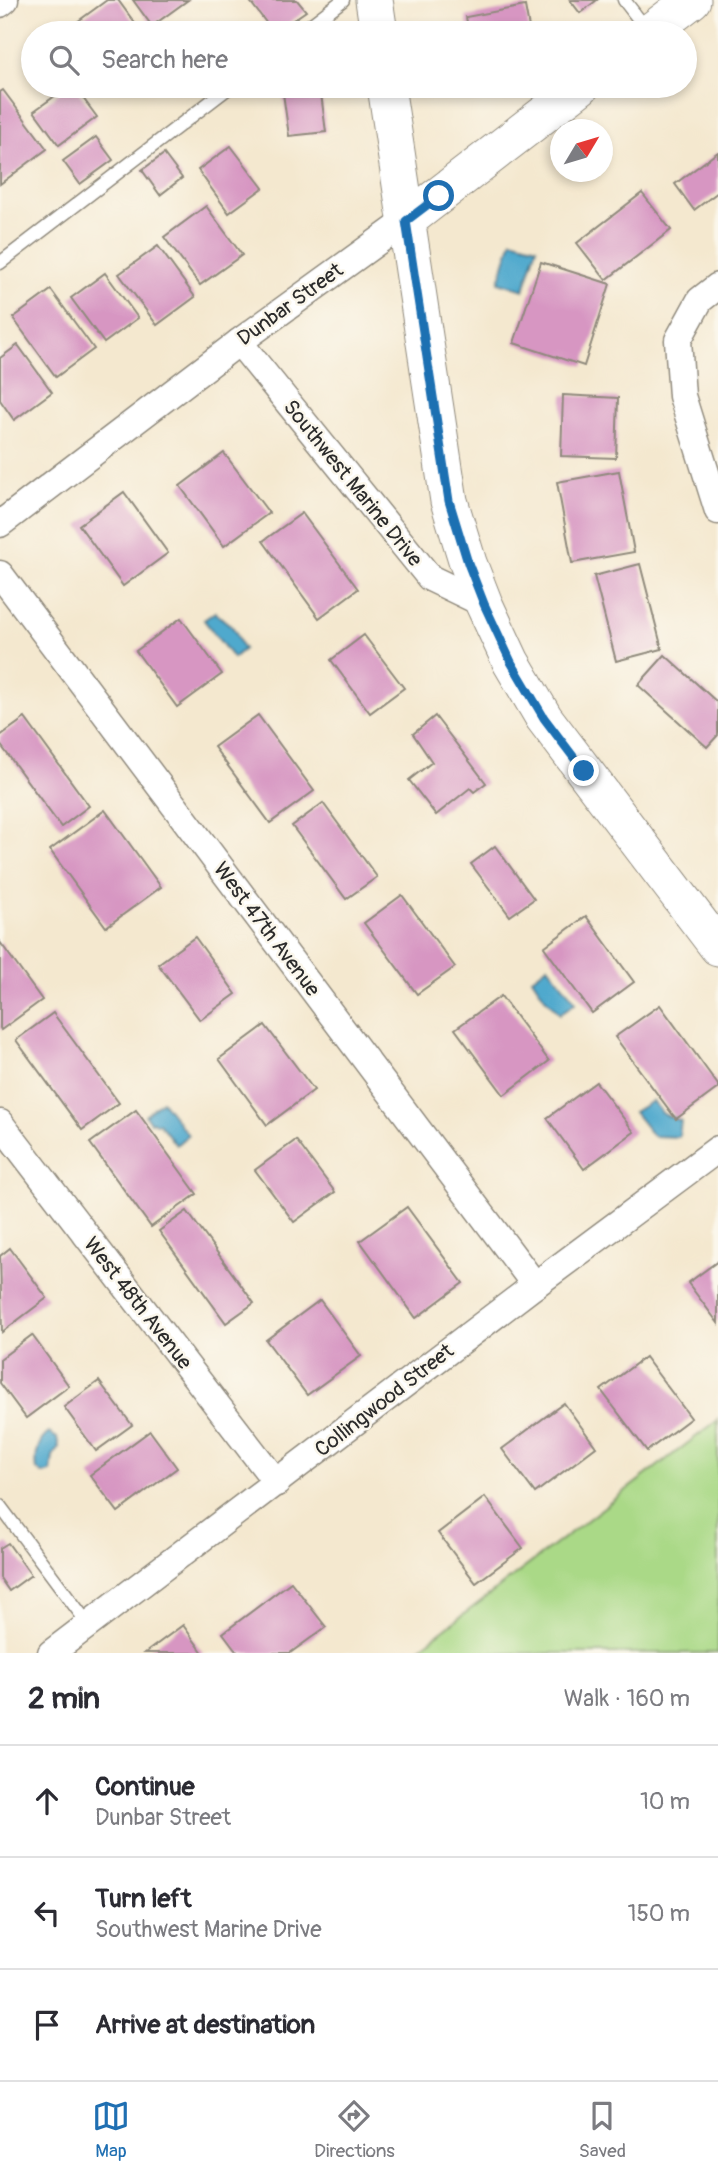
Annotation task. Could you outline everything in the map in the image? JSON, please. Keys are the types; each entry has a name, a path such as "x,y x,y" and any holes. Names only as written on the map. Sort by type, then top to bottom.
{"main road":[{"path":"374,0 377,21"},
{"path":"665,21 692,0"},
{"path":"388,98 449,501 468,563 511,662 544,718 718,947"},
{"name":"Dunbar Street","path":"406,221 565,98"}],"street":[{"path":"0,4 5,0"},
{"name":"Dunbar Street","path":"0,524 239,342 406,221"},
{"path":"718,286 700,300 678,340 682,396 718,510"},
{"name":"Southwest Marine Drive","path":"239,342 430,579 484,604"},
{"name":"West 47th Avenue","path":"0,574 535,1285"},
{"name":"West 48th Avenue","path":"0,1123 277,1482"},
{"name":"Collingwood Street","path":"51,1653 718,1149"}],"lane":[{"path":"316,21 343,0"},
{"path":"624,0 640,21"},
{"path":"0,263 216,98"},
{"path":"0,1506 89,1625"}],"green space":[{"path":"718,1420 718,1653 413,1653"}],"water":[{"path":"512,240 537,247 524,290 499,282"},
{"path":"215,612 233,628 244,649 233,658 204,620"},
{"path":"548,966 576,1002 560,1014 532,978"},
{"path":"162,1101 188,1135 176,1145 159,1123 150,1122 145,1115"},
{"path":"652,1101 663,1114 681,1121 679,1137 653,1136 634,1112"},
{"path":"49,1433 57,1438 59,1447 53,1456 51,1472 43,1474 37,1470 37,1455 39,1445"}],"building":[{"path":"107,0 118,0 133,21 78,21"},
{"path":"133,0 188,0 159,21 148,21"},
{"path":"249,0 297,0 306,11 291,21 265,21"},
{"path":"570,0 597,0 580,13"},
{"path":"525,6 528,21 467,21 466,17"},
{"path":"3,90 47,149 0,184 0,92"},
{"path":"52,98 83,98 97,117 59,145 34,111"},
{"path":"284,98 322,98 326,132 289,136"},
{"path":"96,137 113,160 80,184 63,161"},
{"path":"231,146 263,188 229,213 198,170"},
{"path":"718,152 718,192 694,210 675,184"},
{"path":"164,154 182,178 160,195 142,170"},
{"path":"642,193 671,230 606,280 577,243"},
{"path":"206,206 242,255 200,285 164,237"},
{"path":"158,246 195,297 157,325 119,274"},
{"path":"541,262 610,284 584,366 514,343"},
{"path":"105,273 138,318 104,343 71,298"},
{"path":"51,290 94,349 56,377 13,318"},
{"path":"18,345 52,392 14,420 0,400 0,358"},
{"path":"563,395 618,398 616,458 561,456"},
{"path":"224,453 269,513 224,546 180,486"},
{"path":"619,471 634,552 572,563 557,482"},
{"path":"124,492 168,553 123,586 79,525"},
{"path":"302,513 358,589 319,618 263,541"},
{"path":"640,564 662,649 616,661 594,576"},
{"path":"181,618 222,674 177,707 136,651"},
{"path":"364,635 404,688 370,713 331,660"},
{"path":"665,655 718,703 718,735 707,747 638,685"},
{"path":"258,715 314,791 270,823 214,747"},
{"path":"435,716 486,783 474,792 470,788 436,815 409,780 432,762 413,734"},
{"path":"25,718 89,806 61,827 0,744 0,736"},
{"path":"323,803 377,877 346,899 292,826"},
{"path":"105,810 161,887 106,927 50,850"},
{"path":"495,846 534,899 510,916 471,864"},
{"path":"402,895 455,967 417,994 364,923"},
{"path":"586,916 634,982 592,1013 544,947"},
{"path":"195,937 236,994 200,1020 158,964"},
{"path":"0,942 42,1000 1,1030 0,1028"},
{"path":"501,996 549,1061 504,1095 455,1029"},
{"path":"660,1005 718,1085 718,1088 676,1119 615,1037"},
{"path":"53,1013 119,1103 82,1130 16,1040"},
{"path":"265,1025 314,1090 267,1125 219,1059"},
{"path":"596,1082 634,1132 584,1169 547,1118"},
{"path":"136,1110 197,1194 151,1227 90,1143"},
{"path":"296,1140 335,1192 294,1222 255,1170"},
{"path":"407,1207 463,1283 416,1318 360,1241"},
{"path":"187,1211 254,1303 226,1323 159,1231"},
{"path":"10,1248 47,1298 2,1332 0,1256"},
{"path":"718,1261 718,1323 688,1283"},
{"path":"320,1300 361,1356 307,1395 266,1340"},
{"path":"32,1335 69,1386 26,1418 0,1383 0,1359"},
{"path":"645,1357 691,1418 647,1451 601,1390"},
{"path":"99,1381 132,1425 96,1451 64,1407"},
{"path":"564,1403 596,1447 535,1493 502,1449"},
{"path":"150,1431 177,1468 118,1512 90,1475"},
{"path":"485,1497 523,1548 476,1583 438,1533"},
{"path":"8,1543 31,1575 9,1591 0,1578 0,1548"},
{"path":"291,1582 326,1627 290,1653 238,1653 223,1633"},
{"path":"183,1625 203,1653 145,1653"}],"route":[{"path":"439,196 406,221 449,501 468,563 511,662 544,718 584,771"}]}
